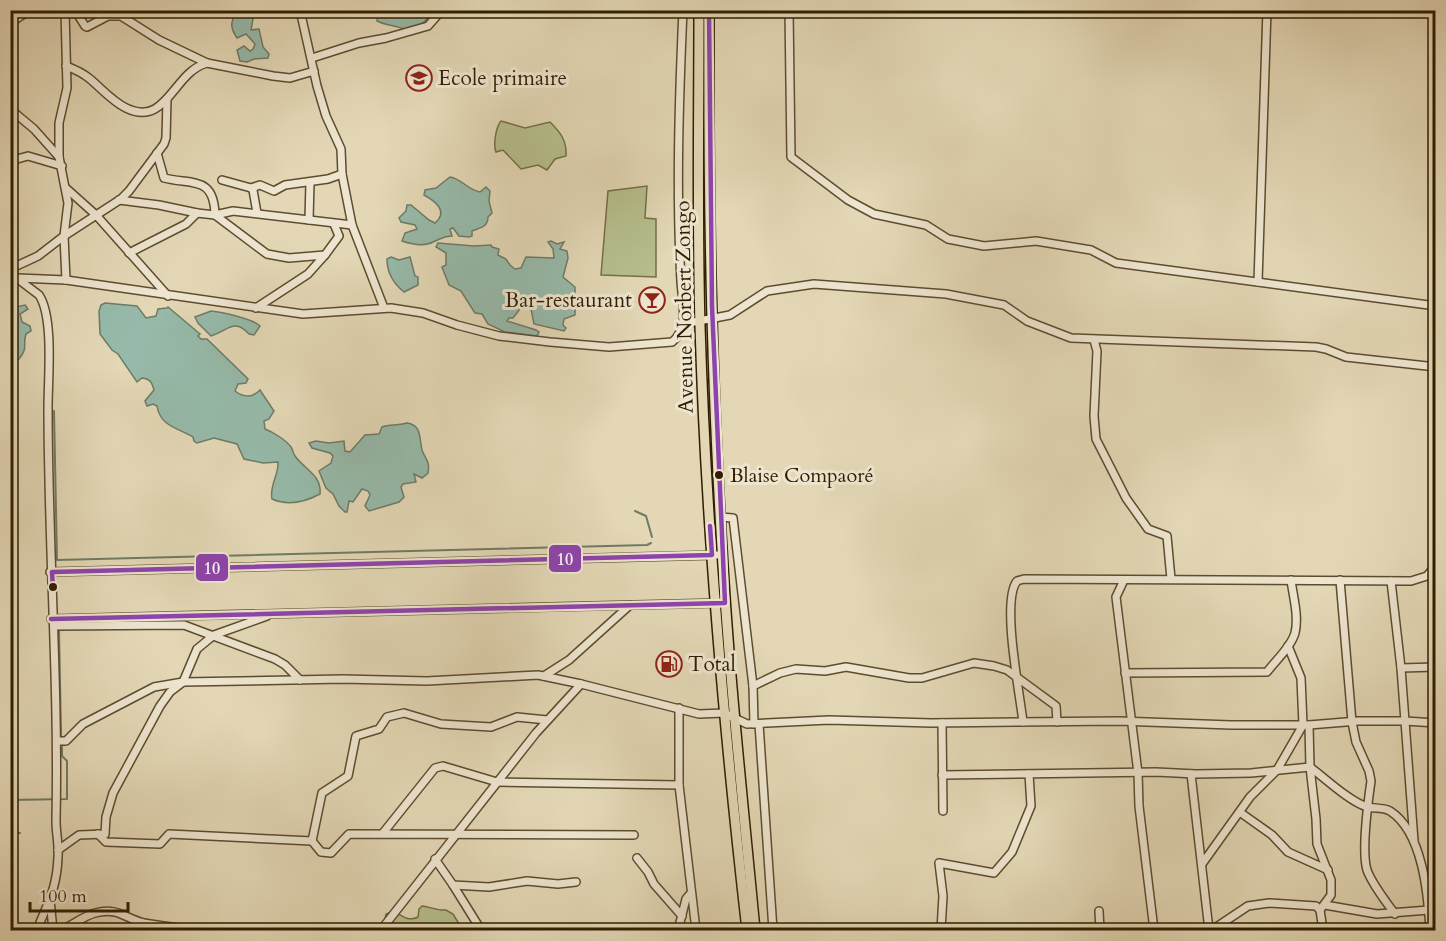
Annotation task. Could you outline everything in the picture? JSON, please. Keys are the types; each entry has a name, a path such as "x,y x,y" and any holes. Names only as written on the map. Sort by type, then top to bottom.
{"main road":[{"name":"Avenue Norbert Zongo","path":"699,10 700,321 712,555 724,713 747,930"},
{"name":"Avenue Norbert Zongo","path":"709,10 708,153 711,319 720,517 741,801 756,930"}],"street":[{"path":"10,23 30,10"},
{"path":"65,10 68,88 59,123 59,157 67,189 67,218 64,236 66,280"},
{"path":"75,10 87,27 108,16 121,16 169,45 207,63 290,78 314,71"},
{"path":"300,10 314,71 327,116 340,149 342,174 352,225 384,308"},
{"path":"312,58 359,43 428,26 442,10"},
{"path":"18,278 66,280 303,314 391,308 423,313 499,336 609,347 667,343 676,338 683,324 678,233 683,10"},
{"path":"789,10 791,157 848,200 874,214 926,225 948,239 984,246 1036,241 1091,250 1116,263 1436,306"},
{"path":"1258,282 1263,191 1267,10"},
{"path":"66,66 91,79 102,91 124,107 144,113 152,111 167,99 185,75 199,65 207,63"},
{"path":"37,930 55,886 58,850 47,317 39,295 10,271 38,256 129,191 166,138 167,99"},
{"path":"10,122 13,111 34,129 59,157"},
{"path":"157,153 164,178 193,183 209,189 213,195 215,214 267,254 289,258 325,255"},
{"path":"10,161 28,156 62,166"},
{"path":"222,180 251,188 260,185 274,191 285,185 342,174"},
{"path":"309,220 310,182"},
{"path":"251,188 256,213"},
{"path":"67,189 96,215 168,296"},
{"path":"119,200 196,213 215,214 233,211 352,225"},
{"path":"129,253 186,225 196,213"},
{"path":"256,308 308,273 325,255 339,236 334,224"},
{"path":"683,324 730,315 767,291 814,284 946,294 1004,305 1027,321 1071,338 1316,347 1346,357 1436,367"},
{"path":"1094,339 1097,351 1094,416 1096,439 1126,498 1148,529 1167,536 1171,579"},
{"path":"720,517 733,518 757,724 773,930"},
{"path":"51,572 722,555"},
{"path":"1023,722 1010,617 1012,588 1017,581 1024,579 1171,579 1391,581 1418,579 1426,576 1436,565"},
{"path":"1124,580 1116,597 1138,773 1139,806 1154,930"},
{"path":"1125,673 1267,672 1288,646 1295,633 1296,616 1291,580"},
{"path":"1340,580 1352,722 1356,742 1370,771 1371,781 1366,867 1370,877 1395,914"},
{"path":"1391,581 1401,669 1414,843"},
{"path":"53,622 272,614 725,603"},
{"path":"544,676 569,660 630,605"},
{"path":"58,850 79,835 105,834 106,817 112,793 160,706 170,692 183,682 197,649 214,635 272,614"},
{"path":"53,622 184,625 275,659 285,665 300,680"},
{"path":"1288,646 1301,678 1317,844 1330,880 1330,895 1322,908 1323,930"},
{"path":"753,686 780,673 796,669 825,670 846,667 909,678 922,678 974,663 1007,670 1056,706 1057,722"},
{"path":"1401,669 1436,667"},
{"path":"57,741 66,741 83,724 154,687 183,682 427,681 544,676 699,714 724,713 747,724 830,720 942,723 1131,721 1163,724 1306,725 1405,721 1436,723"},
{"path":"381,930 497,782 581,684"},
{"path":"679,708 679,785 696,930"},
{"path":"312,841 322,792 348,776 356,736 379,729 387,717 404,712 441,724 491,727 517,717 548,720"},
{"path":"942,723 943,812"},
{"path":"1202,864 1241,813 1250,797 1276,770 1306,725"},
{"path":"383,833 435,768 443,766 497,782 679,785"},
{"path":"942,775 1191,774 1310,767 1356,801 1368,807 1391,812 1404,827 1418,848 1432,900 1429,910 1430,930"},
{"path":"941,930 943,896 939,863 994,873 1012,852 1031,806 1029,774"},
{"path":"1191,774 1210,930 1248,906 1269,903 1305,904 1377,914 1429,910"},
{"path":"1241,813 1272,835 1288,852 1328,870"},
{"path":"98,834 106,842 149,844 160,844 169,834 312,841 321,852 331,853 349,834 634,835"},
{"path":"637,858 654,884 682,916"},
{"path":"435,860 482,930"},
{"path":"453,885 489,887 527,881 558,884 576,882"},
{"path":"678,930 686,899 691,893"},
{"path":"50,900 53,930"},
{"path":"61,930 93,913 107,911 121,912 145,923 167,928 191,930"},
{"path":"1099,911 1100,930"}],"green space":[{"path":"501,121 525,128 550,122 562,137 566,156 555,159 547,170 538,165 521,169 503,150 496,152 496,136"},
{"path":"647,186 645,218 656,219 656,277 601,275 608,191"},
{"path":"422,906 446,910 453,914 463,930 383,930 386,914 394,911 412,919 418,917"}],"shaded area":[{"path":"378,10 431,11 425,21 406,30 377,21"},
{"path":"240,13 243,16 251,16 253,19 251,30 259,29 263,47 269,54 268,58 240,61 237,50 244,46 250,51 255,44 246,34 237,38 233,32 233,18 235,14"},
{"path":"450,177 476,191 480,192 486,187 490,191 489,201 492,213 487,223 472,231 472,236 469,237 459,236 453,228 450,229 452,236 429,244 418,245 402,241 405,233 417,229 415,225 401,222 399,218 406,211 407,205 411,205 435,223 439,219 441,210 436,203 424,195 425,190 436,188"},
{"path":"548,242 557,244 564,242 560,249 567,251 568,258 563,277 575,287 575,315 564,319 563,325 566,328 564,331 534,324 530,304 523,305 513,318 507,321 536,330 539,332 537,336 505,332 488,324 482,314 475,313 461,291 449,285 442,267 446,265 446,253 436,247 438,243 491,245 499,249 498,255 506,259 515,269 521,268 526,257 554,258 553,249"},
{"path":"391,257 399,260 410,257 415,276 418,277 418,285 404,292 400,289 388,269 387,259"},
{"path":"105,303 137,306 146,318 156,316 158,309 168,307 200,334 198,336 201,339 207,339 248,379 246,383 238,384 235,391 248,396 260,390 274,411 269,419 264,421 265,429 289,444 295,456 315,477 320,487 320,494 296,502 272,499 278,462 263,463 244,459 237,444 214,438 197,443 193,437 166,422 157,406 153,404 147,406 145,401 154,390 152,383 142,378 137,382 118,354 100,334 99,311 101,305"},
{"path":"25,305 28,309 20,314 22,322 30,326 31,331 26,334 25,349 22,355 11,363 11,308"},
{"path":"211,311 244,318 260,326 254,335 235,326 211,336 195,317"},
{"path":"407,423 418,429 422,450 428,463 428,473 422,478 414,474 416,482 403,484 401,487 404,497 399,502 369,511 365,506 370,495 368,491 362,489 353,502 349,501 347,512 345,512 326,488 319,471 331,463 333,456 312,448 309,443 344,441 345,451 350,452 365,435 379,434 385,426"}],"waterway":[{"path":"54,411 57,560 647,545 651,543"},
{"path":"635,511 646,516 652,537"},
{"path":"59,630 61,735"},
{"path":"10,800 67,799 67,761 62,756 62,747"},
{"path":"10,833 20,833"}],"transit line":[{"name":"10","path":"51,619 725,603 712,306 709,10"},
{"name":"10","path":"53,588 52,572 712,555 710,526"}],"place":[{"name":"Ecole primaire","path":"419,78"},
{"name":"Bar-restaurant","path":"652,300"},
{"name":"Blaise Compaoré","path":"719,475"},
{"name":"Total","path":"669,664"}]}
